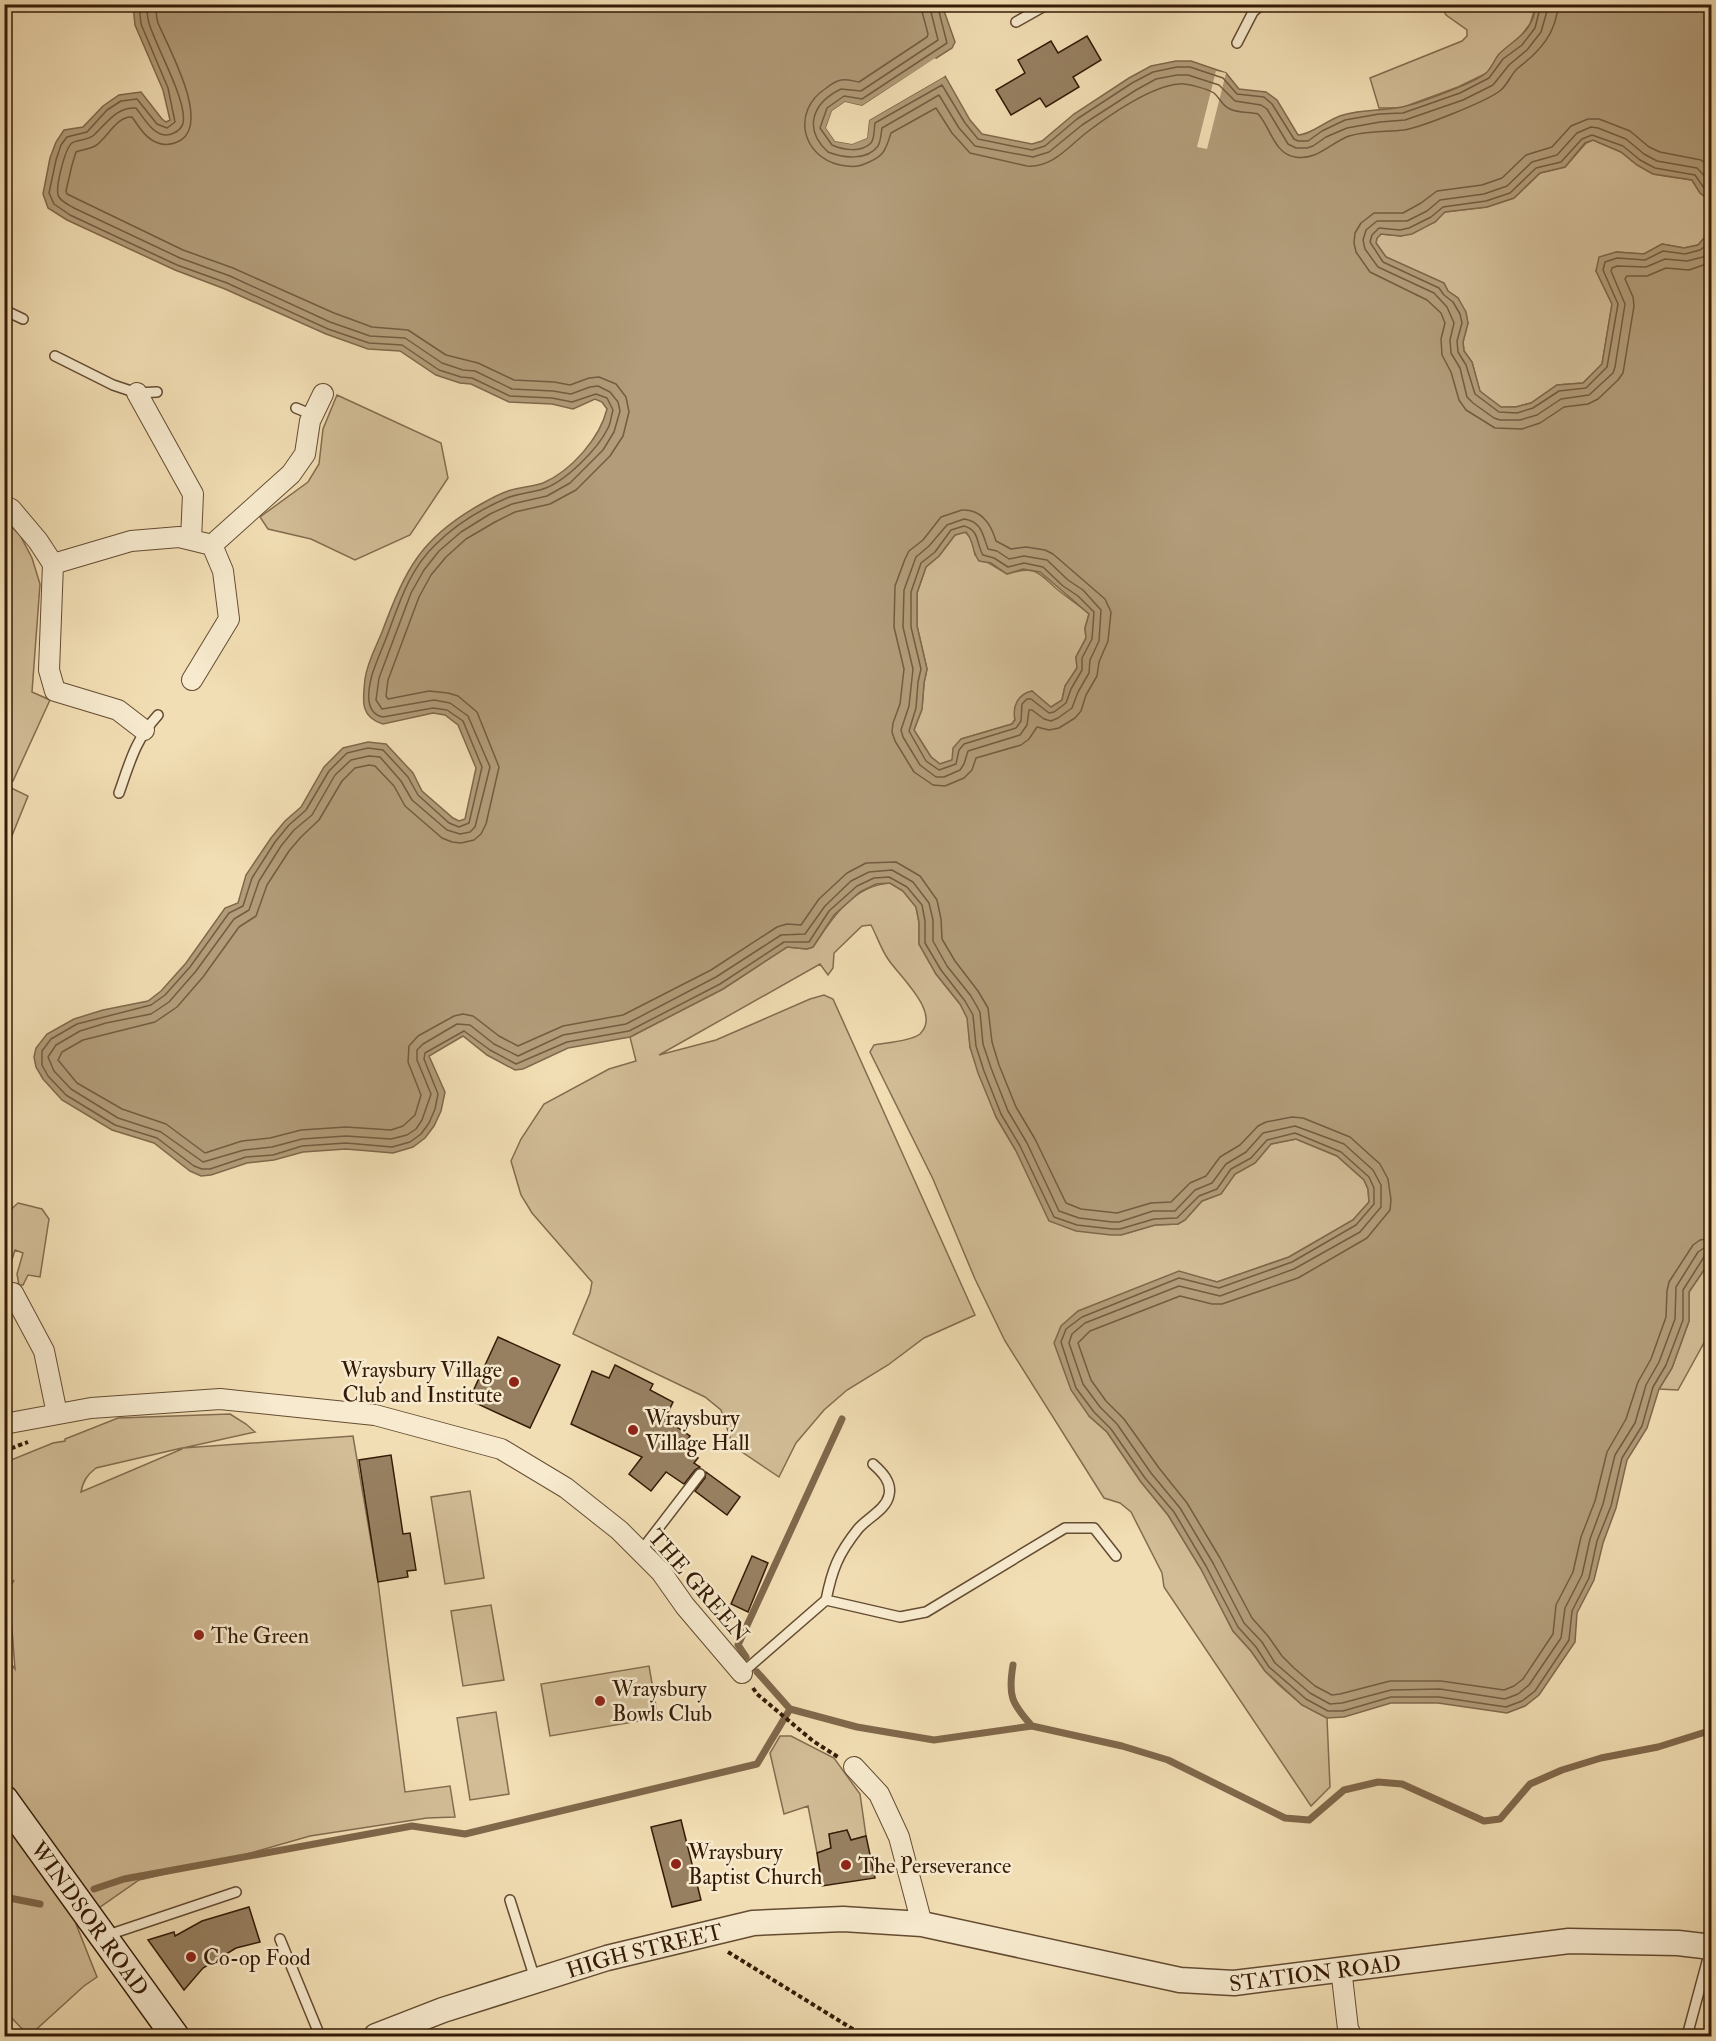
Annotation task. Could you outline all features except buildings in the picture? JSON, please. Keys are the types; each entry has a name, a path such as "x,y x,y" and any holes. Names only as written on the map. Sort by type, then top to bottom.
{"main road":[{"name":"WINDSOR ROAD","path":"4,1800 174,2037"}],"street":[{"path":"137,393 193,494 191,540"},
{"path":"212,545 291,474 305,454 310,421 304,411 323,394"},
{"path":"4,506 11,509 38,541 53,564 49,670 56,691 118,710 144,730"},
{"path":"53,564 131,541 179,537 212,545"},
{"path":"192,680 229,619 223,571 212,545"},
{"path":"13,1293 44,1351 57,1414"},
{"name":"THE GREEN","path":"4,1424 91,1408 220,1399 375,1415 501,1449 566,1488 619,1530 661,1572 685,1606 742,1673"},
{"path":"854,1767 879,1794 899,1837 922,1924"},
{"name":"HIGH STREET","path":"385,2035 443,2010 607,1958 753,1923 843,1919 922,1924"},
{"name":"STATION ROAD","path":"922,1924 1180,1980 1234,1983 1569,1941 1678,1943 1711,1947"},
{"path":"1341,1968 1348,2029 1352,2037"}],"lane":[{"path":"1016,22 1048,4"},
{"path":"1236,43 1252,12 1262,4"},
{"path":"4,310 23,319"},
{"path":"55,356 113,385 137,393 157,392"},
{"path":"119,793 144,730 158,715"},
{"path":"742,1673 826,1600 832,1572 841,1553 860,1527 886,1503 890,1493 887,1480 873,1464"},
{"path":"640,1552 700,1474"},
{"path":"826,1600 900,1617 926,1612 1065,1528 1094,1528 1116,1556"},
{"path":"102,1936 236,1892"},
{"path":"510,1900 536,1981"},
{"path":"280,1939 320,2037"},
{"path":"1687,2037 1711,1947"}],"path":[{"name":"THE GREEN","path":"742,1673 757,1694 813,1741 854,1767"},
{"path":"702,1936 864,2037"}],"shaded area":[{"path":"1441,5 1536,5 1530,24 1517,41 1499,55 1487,73 1458,87 1401,108 1379,108 1370,78 1462,41 1467,36 1467,30 1446,15"},
{"path":"1593,140 1621,152 1653,174 1692,180 1700,193 1711,201 1711,234 1698,245 1684,248 1662,244 1644,254 1616,252 1596,271 1612,304 1602,364 1583,383 1557,385 1531,403 1516,407 1501,407 1480,392 1472,362 1464,351 1463,342 1468,323 1458,298 1448,291 1444,283 1386,257 1376,243 1377,238 1381,234 1401,236 1435,222 1444,212 1487,207 1514,198 1540,173 1565,167 1586,143"},
{"path":"337,395 441,443 448,478 410,535 355,560 311,539 268,529 260,517 308,482 319,464 323,429"},
{"path":"4,519 20,535 32,558 40,584 32,692 50,700 13,781 4,777"},
{"path":"965,532 972,539 975,555 1007,574 1025,570 1036,572 1089,614 1085,628 1086,638 1076,657 1077,668 1065,686 1062,700 1050,708 1032,691 1012,724 961,739 952,760 940,764 931,757 914,730 922,709 927,669 917,626 917,593 926,567 939,556 955,535"},
{"path":"5,785 28,796 5,853"},
{"path":"890,883 903,891 916,907 919,944 936,974 968,1018 970,1047 996,1117 1015,1149 1121,1235 1155,1225 1178,1224 1185,1220 1202,1201 1221,1194 1235,1174 1255,1163 1271,1144 1296,1139 1337,1156 1364,1180 1368,1189 1369,1202 1353,1220 1289,1257 1217,1282 1179,1272 1089,1416 1107,1432 1141,1482 1168,1515 1201,1569 1233,1631 1279,1685 1302,1705 1327,1718 1330,1787 1311,1806 1164,1587 1162,1573 1131,1512 1120,1503 1104,1498 1005,1341 975,1279 933,1179 870,1052 874,1045 905,1040 920,1034 925,1025 926,1016 916,995 886,955 871,925 862,926 834,953 833,968 828,975 820,964 659,1055 716,1040 810,999 824,995 833,999 975,1315 924,1338 888,1365 847,1390 824,1410 796,1443 779,1477 733,1446 721,1410 705,1397 573,1334 590,1293 592,1282 532,1213 521,1195 511,1161 521,1139 544,1104 609,1069 636,1061 630,1037 723,989 787,947 807,949 813,947 844,905 865,890"},
{"path":"18,1203 42,1209 49,1219 40,1277 28,1275 23,1285 19,1285 17,1274 23,1253 15,1250 10,1266 5,1264 4,1231 8,1215"},
{"path":"1711,1253 1711,1330 1678,1390 1659,1389 1672,1368 1689,1321 1689,1292 1708,1264"},
{"name":"The Green","path":"230,1414 255,1432 183,1448 353,1436 378,1582 405,1792 450,1786 455,1817 427,1818 310,1836 226,1860 139,1880 76,1924 97,1977 29,2036 5,2011 4,1655 15,1669 9,1590 14,1580 5,1593 4,1475 11,1460 53,1443 65,1441 65,1439 118,1418","holes":["182,1449 81,1492 86,1478 96,1468"]},
{"path":"470,1491 484,1578 445,1584 431,1497"},
{"path":"491,1605 504,1680 463,1686 451,1611"},
{"name":"Wraysbury Bowls Club","path":"649,1666 658,1718 550,1736 541,1684"},
{"path":"496,1712 509,1794 470,1800 457,1718"},
{"path":"780,1736 791,1736 834,1758 860,1794 866,1836 851,1840 847,1830 829,1834 831,1848 817,1853 808,1806 784,1814 770,1753"}],"water":[{"path":"133,5 942,5 955,42 952,48 862,106 845,102 832,111 826,128 835,141 852,144 867,138 869,120 945,76 970,120 982,134 1032,144 1042,141 1074,114 1151,66 1176,61 1191,61 1226,73 1239,89 1266,92 1277,100 1298,135 1343,115 1409,105 1446,93 1480,77 1488,71 1499,54 1528,28 1536,5 1711,5 1711,201 1700,193 1692,180 1653,174 1621,152 1593,140 1585,143 1565,167 1540,173 1514,198 1487,207 1445,212 1435,222 1412,234 1401,236 1381,234 1376,243 1386,257 1444,283 1448,291 1458,298 1466,312 1468,323 1463,342 1464,351 1472,362 1480,391 1501,407 1516,407 1531,403 1557,385 1583,383 1602,364 1612,304 1596,271 1599,257 1616,252 1644,254 1662,244 1684,248 1698,245 1711,234 1711,1253 1708,1264 1689,1292 1689,1321 1672,1368 1659,1389 1647,1428 1627,1460 1616,1508 1603,1543 1594,1580 1577,1613 1575,1642 1539,1695 1525,1706 1507,1713 1438,1703 1391,1703 1344,1717 1327,1718 1302,1705 1265,1671 1233,1631 1201,1569 1168,1515 1141,1482 1107,1432 1089,1416 1071,1390 1054,1343 1061,1326 1078,1311 1179,1271 1217,1282 1289,1257 1353,1220 1369,1202 1368,1189 1364,1180 1337,1156 1296,1139 1271,1144 1255,1163 1235,1174 1221,1194 1202,1201 1185,1220 1178,1224 1155,1225 1121,1235 1111,1235 1076,1231 1049,1221 1015,1149 996,1117 978,1073 970,1047 967,1018 960,1004 936,974 919,944 916,907 903,891 890,883 876,884 860,892 834,915 813,947 807,949 787,947 723,989 630,1037 568,1048 523,1069 515,1070 487,1055 463,1036 429,1056 445,1092 441,1111 434,1126 425,1138 413,1147 393,1153 346,1149 303,1152 274,1160 247,1163 201,1176 190,1171 154,1143 112,1130 62,1100 43,1079 36,1067 34,1057 36,1048 47,1034 74,1019 103,1010 148,1001 161,991 186,963 225,908 238,903 246,875 271,838 301,807 324,767 343,748 368,742 386,744 413,773 422,791 453,818 459,821 465,819 476,768 458,725 445,715 433,713 383,724 375,721 366,712 363,700 366,673 370,661 408,572 430,542 444,528 492,498 554,478 574,462 591,442 607,409 602,402 595,399 573,409 552,404 509,402 471,384 436,375 400,351 368,349 326,334 225,289 175,270 67,220 48,208 43,194 50,158 64,130 83,127 103,106 119,95 141,92 162,119 166,122 170,120 163,90 135,25","holes":["966,532 979,561 991,563 1007,574 1023,569 1040,572 1089,614 1085,628 1086,638 1076,657 1077,668 1065,686 1062,700 1051,707 1032,691 1023,695 1015,705 1015,720 1012,724 961,739 953,748 952,760 940,764 931,757 914,730 922,709 927,669 917,626 917,593 926,567 939,556 955,535"]}],"pier":[{"path":"935,58 937,61 864,109 846,105 834,113 829,127 837,138 852,141 864,136 867,117 944,73 945,76 869,120 867,138 852,144 835,141 826,128 832,111 845,102 862,106"},
{"path":"1216,71 1226,73 1207,149 1197,147"}],"waterway":[{"path":"746,1657 738,1645 842,1419"},
{"path":"1013,1665 1011,1691 1015,1705 1032,1726"},
{"path":"757,1672 790,1709 857,1727 934,1740 1032,1726 1122,1746 1168,1760 1285,1818 1309,1820 1344,1790 1378,1782 1402,1784 1484,1821 1500,1819 1530,1784 1562,1770 1601,1758 1658,1747 1712,1730"},
{"path":"94,1889 124,1879 412,1826 465,1834 757,1764 790,1709"},
{"path":"4,1897 40,1904"}],"place":[{"name":"Wraysbury Village Club and Institute","path":"514,1382"},
{"name":"Wraysbury Village Hall","path":"633,1430"},
{"name":"The Green","path":"199,1635"},
{"name":"Wraysbury Bowls Club","path":"600,1701"},
{"name":"Wraysbury Baptist Church","path":"676,1864"},
{"name":"The Perseverance","path":"846,1865"},
{"name":"Co-op Food","path":"191,1957"}]}
